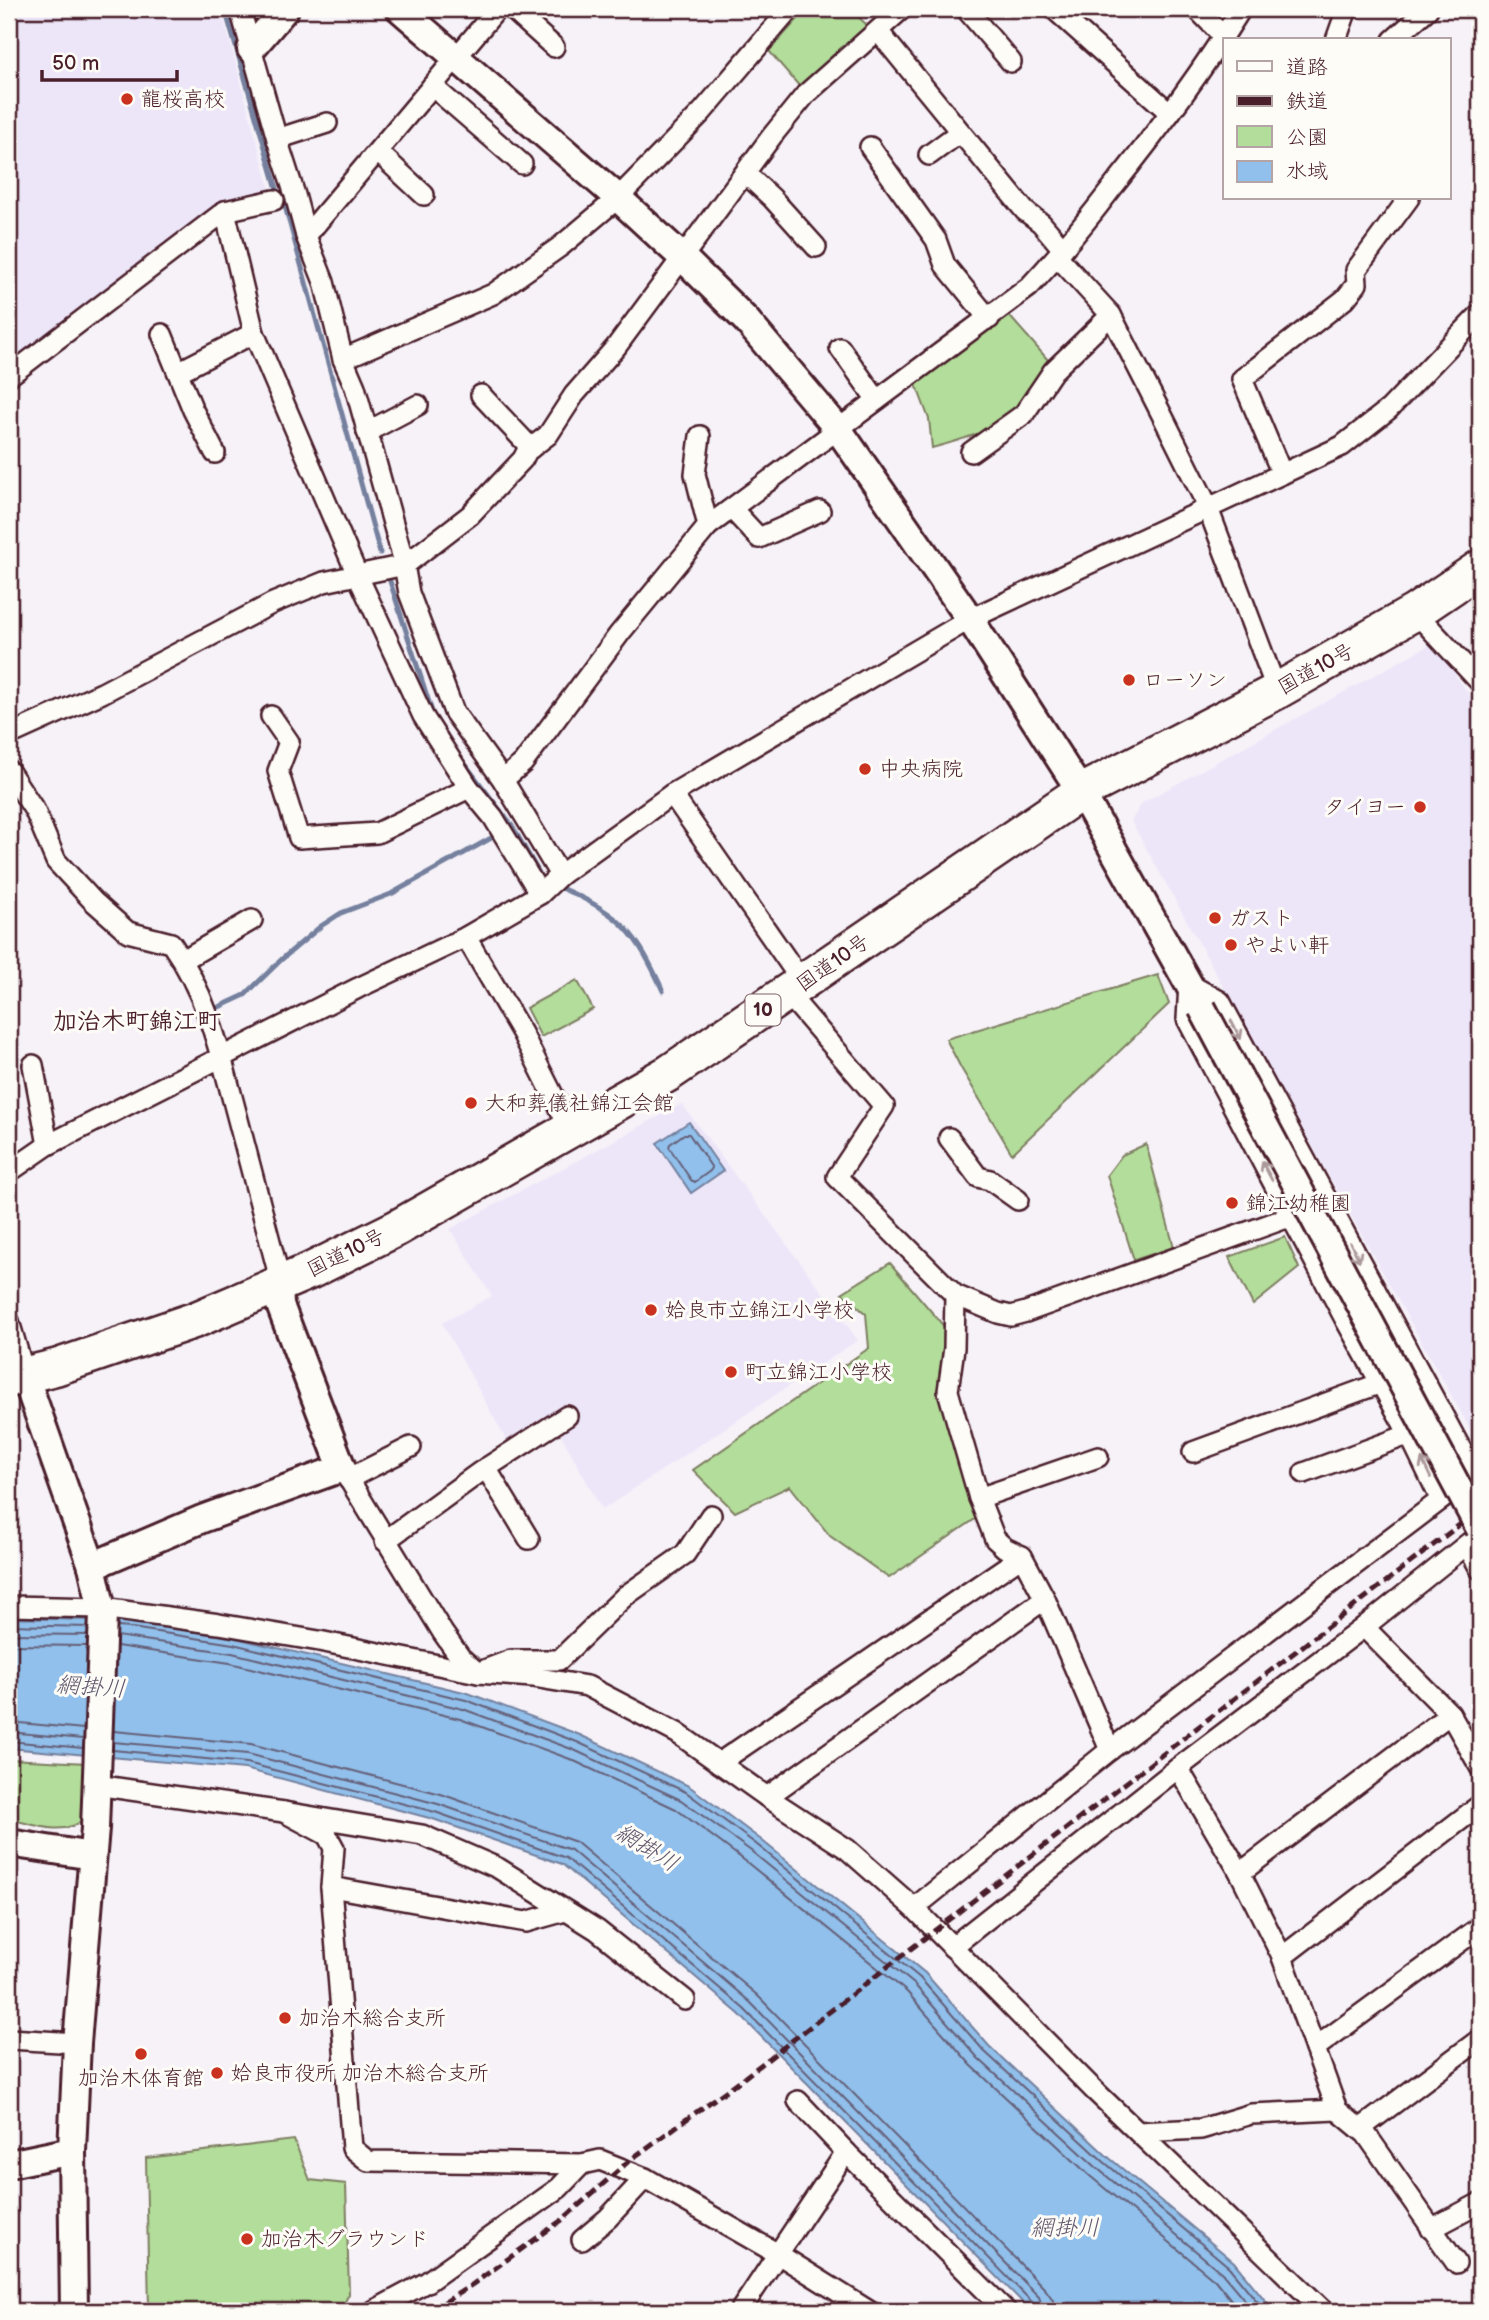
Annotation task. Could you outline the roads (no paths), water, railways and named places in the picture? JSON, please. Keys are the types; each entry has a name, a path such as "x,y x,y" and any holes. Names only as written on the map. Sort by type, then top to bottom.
{"highway":[{"name":"国道10号","path":"17,1377 57,1367 160,1332 279,1285 397,1228 669,1073 1082,792 1277,691 1415,612 1480,568"}],"street":[{"path":"240,9 306,236 324,282 343,359 355,387 405,565 409,593 454,712 503,780 560,875"},
{"path":"251,49 285,9"},
{"path":"400,9 618,198 746,320 838,429 970,619 1082,792 1202,1008 1476,1536 1480,1569"},
{"path":"306,236 497,9"},
{"path":"512,9 554,47"},
{"path":"343,359 494,294 561,246 618,198 702,112 790,9"},
{"path":"9,735 102,693 273,603 324,582 405,565 470,515 531,448 548,435 574,396 616,348 806,94 902,9"},
{"path":"966,9 1012,62"},
{"path":"1054,9 1170,113"},
{"path":"503,780 523,763 620,633 708,526 989,319 1029,287 1061,253 1222,44 1197,9"},
{"path":"1225,38 1241,9"},
{"path":"1337,38 1347,9"},
{"path":"1395,38 1428,9"},
{"path":"878,31 1025,211 1041,223 1061,253 1111,315 1208,509 1277,691"},
{"path":"432,86 522,164"},
{"path":"277,139 327,123"},
{"path":"929,155 959,133"},
{"path":"870,147 936,240 945,265 989,319"},
{"path":"378,152 424,195"},
{"path":"745,173 772,198 816,247"},
{"path":"9,376 225,211 274,200"},
{"path":"1283,474 1242,379 1345,299 1357,284 1356,270 1408,200"},
{"path":"225,211 254,333 358,576 423,716 469,788 493,817 540,894"},
{"path":"9,1172 48,1145 358,988 466,937 540,894 560,875 672,794 970,619 1342,446 1389,409 1480,314"},
{"path":"971,453 1024,414 1053,371 1111,315"},
{"path":"178,372 254,333"},
{"path":"162,334 193,410 215,453"},
{"path":"840,348 877,400"},
{"path":"481,395 531,448"},
{"path":"367,432 418,405"},
{"path":"700,436 695,474 708,526"},
{"path":"732,509 759,538 820,511"},
{"path":"1415,612 1480,682"},
{"path":"271,716 289,742 278,771 299,838 377,833 469,788"},
{"path":"9,771 35,811 55,861 93,901 128,932 171,943 197,985 211,1018 277,1268 280,1305 345,1473 385,1541 460,1657 478,1673"},
{"path":"672,794 795,988 884,1106 837,1177 955,1294 998,1314 1011,1316 1292,1218 1327,1200"},
{"path":"183,960 252,920"},
{"path":"466,937 522,1033 571,1130"},
{"path":"914,1908 1110,1750 1478,1473 1445,1419 1220,1001 1189,984"},
{"path":"1189,984 1187,1019 1410,1436 1441,1500"},
{"path":"33,1065 48,1145"},
{"path":"949,1138 978,1177 990,1180 1018,1200"},
{"path":"955,1294 954,1348 948,1391 979,1498 995,1539 1005,1548 1022,1556 1045,1599 1110,1750"},
{"path":"9,1321 17,1377 92,1566 102,1611 92,1856 77,2043 72,2151 74,2311"},
{"path":"1193,1452 1381,1383"},
{"path":"385,1541 486,1468 567,1416"},
{"path":"1304,1473 1410,1436 1445,1419"},
{"path":"92,1566 202,1519 345,1473 411,1447"},
{"path":"979,1498 1098,1457"},
{"path":"486,1468 529,1539"},
{"path":"478,1673 511,1660 559,1660 625,1596 685,1554 711,1515"},
{"path":"952,1947 1178,1768 1364,1627 1476,1536"},
{"path":"719,1763 1022,1556"},
{"path":"767,1797 1045,1599"},
{"path":"9,1606 102,1611 219,1623 478,1673 533,1677 587,1686 677,1733 767,1797 847,1849 914,1908 1086,2082 1324,2311"},
{"path":"1364,1627 1450,1714 1480,1768"},
{"path":"1240,1873 1450,1714"},
{"path":"1178,1768 1240,1873 1282,1957 1337,2110 1360,2129 1456,2263"},
{"path":"96,1780 422,1835 498,1868 597,1930 685,2000"},
{"path":"1282,1957 1480,1805"},
{"path":"284,1812 327,1835 334,1849 331,1887 352,2148 368,2161 582,2164 600,2160 645,2178 778,2254 869,2311"},
{"path":"9,1843 92,1856"},
{"path":"331,1887 526,1922 565,1911"},
{"path":"1315,2048 1480,1927"},
{"path":"9,2039 77,2043"},
{"path":"1360,2129 1480,2039"},
{"path":"799,2101 846,2152 1006,2311"},
{"path":"1138,2132 1200,2129 1251,2114 1337,2110"},
{"path":"9,2164 72,2151"},
{"path":"740,2311 846,2152"},
{"path":"373,2311 438,2274 559,2188 582,2164"},
{"path":"582,2240 608,2218 645,2178"},
{"path":"1430,2229 1480,2203"},
{"path":"984,2287 996,2311"}],"water":[{"path":"689,1122 723,1171 691,1193 657,1143"},
{"name":"網掛川","path":"9,1618 132,1621 235,1638 468,1693 580,1735 689,1786 760,1839 925,1973 989,2046 1107,2156 1234,2262 1274,2311 1031,2311 739,2014 562,1864 433,1819 245,1769 9,1748"}],"waterway":[{"path":"225,9 277,189"},
{"path":"285,206 380,553"},
{"path":"388,575 434,718"},
{"path":"462,760 512,826 539,873"},
{"path":"219,1007 245,995 282,959 341,913 391,894 493,837"},
{"path":"563,889 600,907 625,928 645,955 663,991"}],"railway":[{"path":"431,2311 562,2220 630,2160 745,2077 1480,1509"}],"place":[{"name":"龍桜高校","path":"127,99"},
{"name":"ローソン","path":"1129,680"},
{"name":"中央病院","path":"865,769"},
{"name":"タイヨー","path":"1420,807"},
{"name":"ガスト","path":"1215,918"},
{"name":"やよい軒","path":"1231,945"},
{"name":"大和葬儀社錦江会館","path":"471,1103"},
{"name":"錦江幼稚園","path":"1232,1203"},
{"name":"姶良市立錦江小学校","path":"651,1310"},
{"name":"町立錦江小学校","path":"731,1372"},
{"name":"加治木総合支所","path":"285,2018"},
{"name":"加治木体育館","path":"141,2054"},
{"name":"姶良市役所 加治木総合支所","path":"217,2073"},
{"name":"加治木グラウンド","path":"247,2239"}],"district":[{"name":"加治木町錦江町","path":"137,1021"}]}
